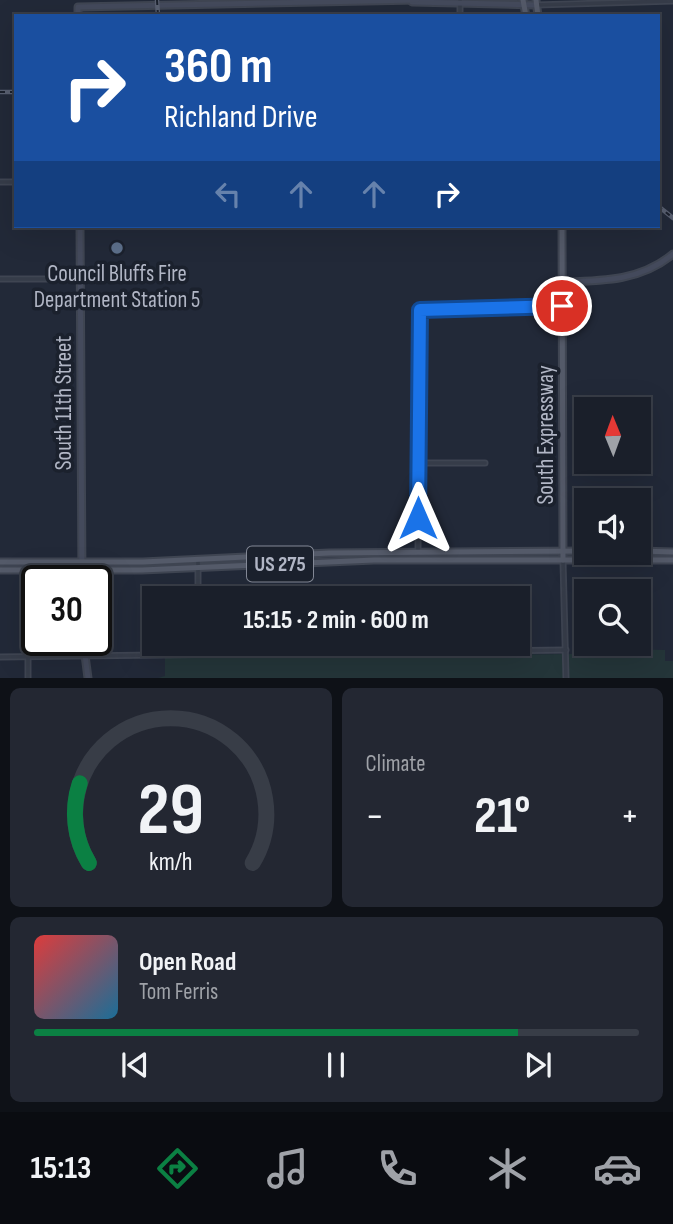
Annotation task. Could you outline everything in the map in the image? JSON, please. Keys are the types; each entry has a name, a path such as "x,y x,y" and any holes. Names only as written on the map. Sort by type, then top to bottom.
{"main road":[{"name":"South Expressway","path":"562,228 563,559"},
{"name":"US 275","path":"0,562 198,561 418,551 574,551"},
{"path":"651,551 673,552"},
{"name":"US 275","path":"112,570 419,560 673,560"},
{"name":"US 275","path":"0,570 21,570"}],"street":[{"path":"409,1 417,0"},
{"path":"78,3 673,1"},
{"name":"South 11th Street","path":"80,228 82,562"},
{"path":"562,282 628,277 652,268 673,254"},
{"path":"0,279 80,279"},
{"path":"419,560 420,310 562,306"},
{"path":"418,463 485,463"},
{"path":"563,559 566,678"},
{"path":"198,561 198,586"},
{"path":"530,650 566,650"},
{"path":"112,656 142,655"},
{"path":"0,657 84,656 88,678"},
{"path":"28,678 29,657"}],"shaded area":[{"path":"573,650 574,656 651,656 651,650 665,650 665,661 673,661 673,678 158,678 165,676 165,658 530,656 573,654"}],"railway":[{"path":"157,0 158,14"},
{"path":"0,92 14,92"},
{"path":"660,208 673,218"}],"place":[{"name":"Council Bluffs Fire Department Station 5","path":"117,248"}],"route":[{"path":"418,518 420,310 562,306"}]}
